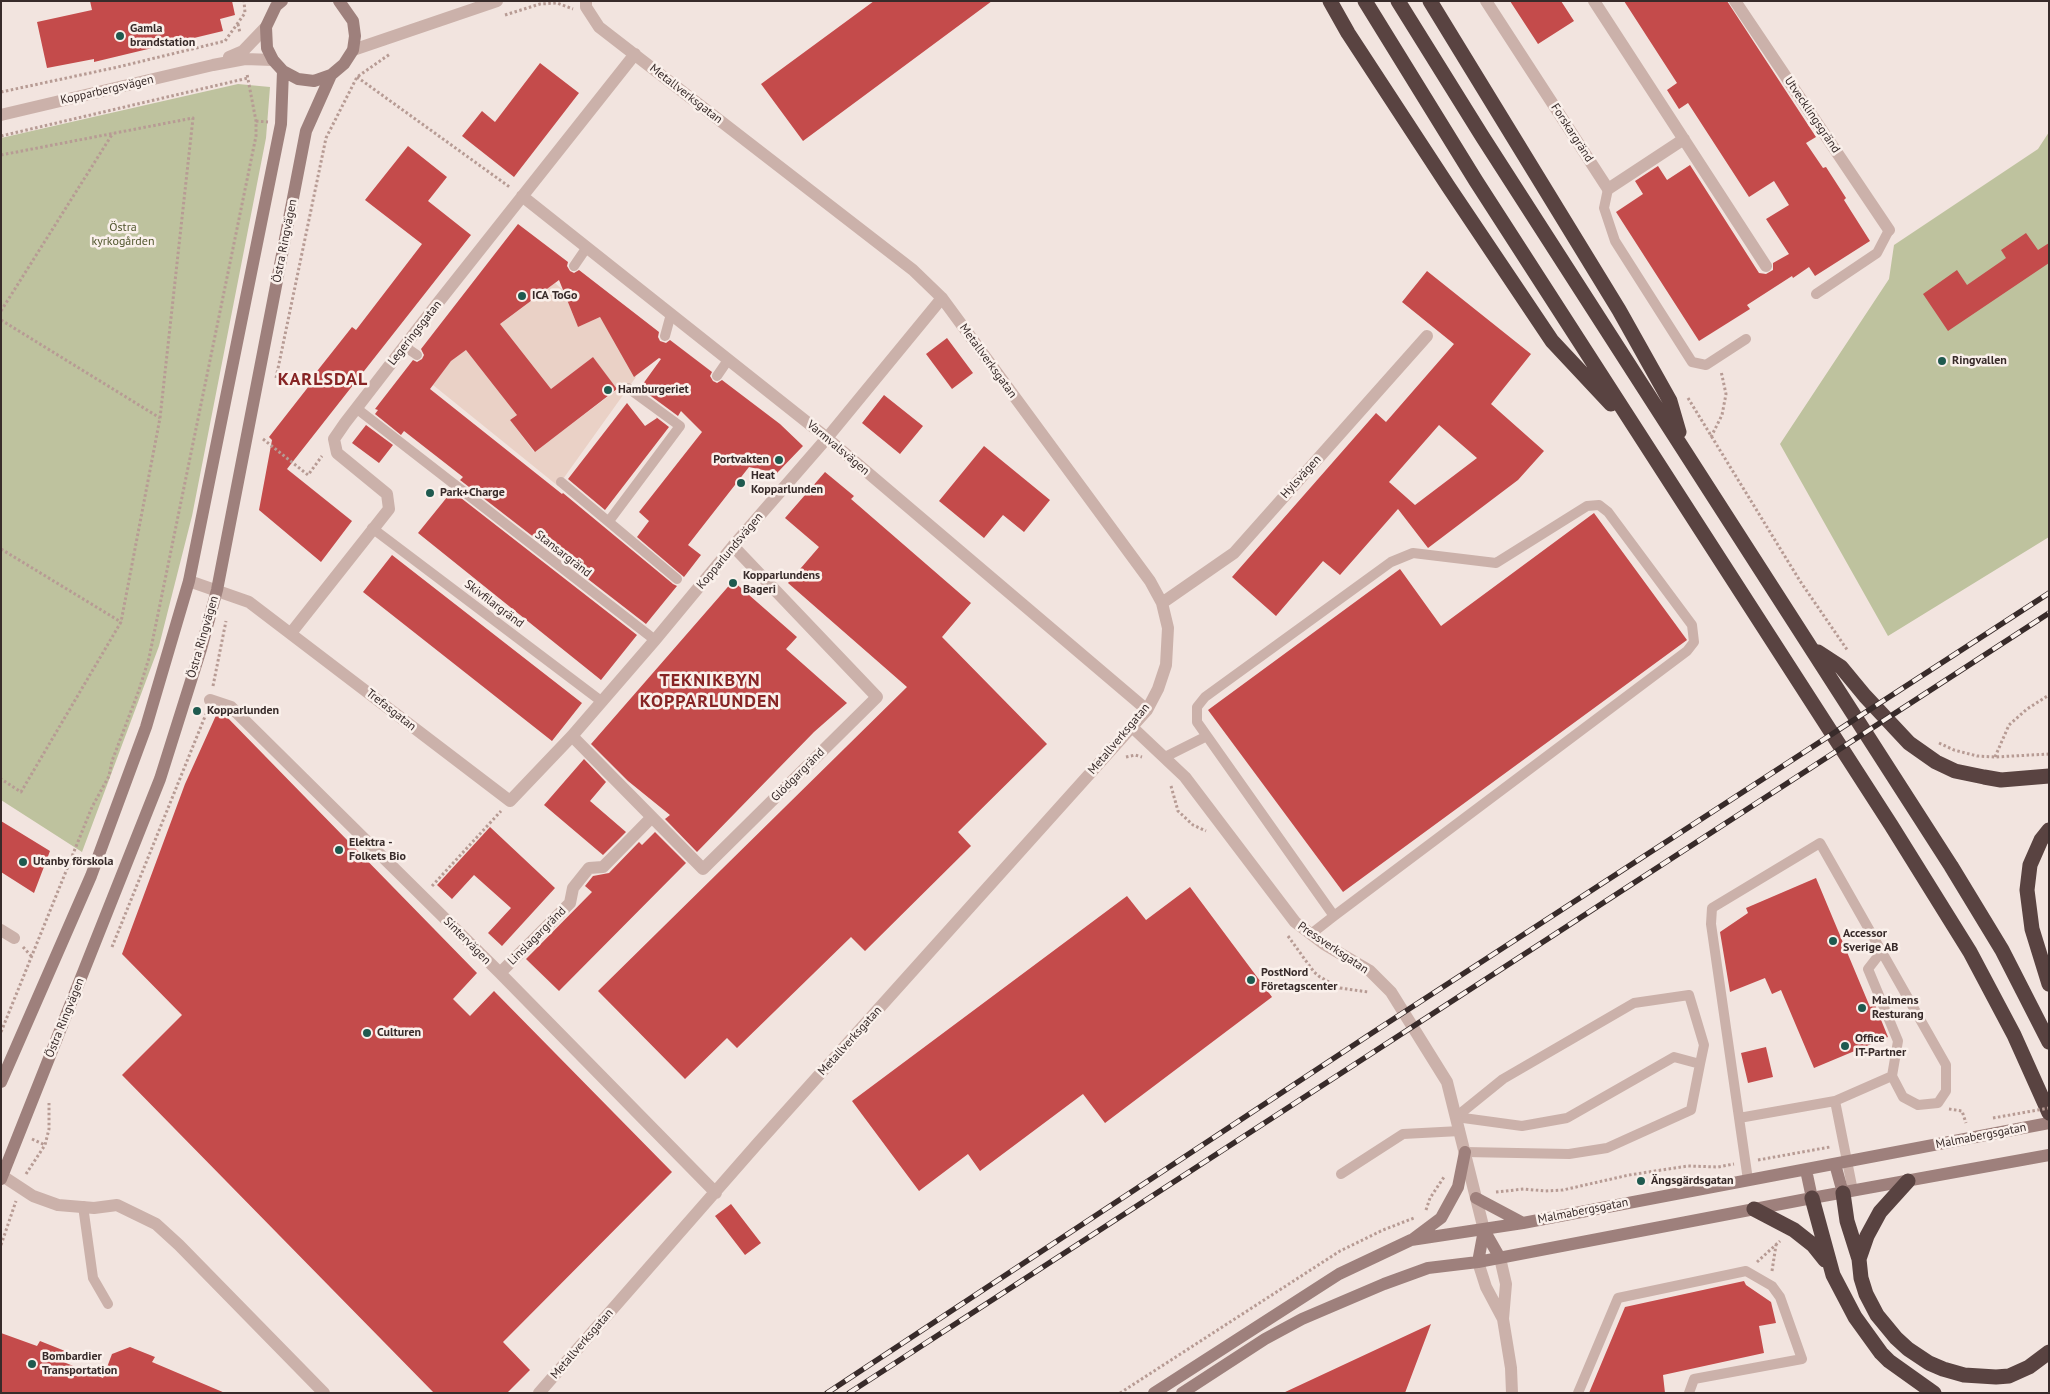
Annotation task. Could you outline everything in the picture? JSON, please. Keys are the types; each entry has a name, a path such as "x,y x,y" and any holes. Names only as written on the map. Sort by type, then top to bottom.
{"highway":[{"path":"1330,1 1348,33 1552,341 1608,401 1647,447"},
{"path":"1365,1 1476,181 1886,817 1970,952 2014,1035 2049,1113"},
{"path":"1398,1 1482,136 1813,648 1969,894 2006,959 2049,1042"},
{"path":"1430,1 1623,318 1670,401 1685,450"},
{"path":"1813,648 1841,667 1864,696 1909,744 1936,762 1955,771 2001,780 2049,776"},
{"path":"2049,830 2041,840 2030,865 2028,890 2032,929 2049,984"},
{"path":"1859,1259 1867,1236 1880,1212 1908,1181"},
{"path":"1848,1192 1847,1221 1859,1259 1861,1278 1866,1294 1877,1315 1896,1338 1929,1363 1964,1375 2009,1376 2029,1367 2049,1352"},
{"path":"1812,1198 1832,1275 1854,1317 1881,1353 1910,1377 1934,1393"},
{"path":"1754,1209 1794,1230 1812,1245 1829,1264"}],"main road":[{"path":"278,3 266,26 267,48 273,60 283,71 298,79 314,81 331,75 344,64 353,50 355,36 353,21 341,2"},
{"path":"1,1082 94,867 146,726 189,580 281,124 283,71"},
{"name":"Östra Ringvägen","path":"2,1176 160,779 201,649 217,590 306,131 331,75"},
{"name":"Malmabergsgatan","path":"1154,1393 1339,1274 1411,1240 1523,1223 2049,1123"},
{"path":"1411,1240 1441,1218 1458,1187 1465,1152"},
{"path":"1182,1393 1265,1339 1302,1318 1428,1268 1500,1258 2049,1155"},
{"path":"1841,1163 1848,1192"},
{"path":"1806,1170 1812,1198"},
{"path":"1476,1198 1523,1223"},
{"path":"1484,1230 1500,1258"},
{"path":"1478,1262 1484,1230"}],"street":[{"path":"353,50 497,1"},
{"name":"Metallverksgatan","path":"539,1393 758,1143 1147,710 1158,689 1166,665 1168,628 1162,603 1150,580 942,298 913,270 599,27 586,7 586,1"},
{"name":"Forskargränd","path":"1486,1 1608,189"},
{"path":"1594,1 1766,266"},
{"name":"Utvecklingsgränd","path":"1735,1 1889,230"},
{"name":"Kopparbergsvägen","path":"244,55 266,26"},
{"name":"Legeringsgatan","path":"334,439 404,346 635,54"},
{"name":"Kopparbergsvägen","path":"1,115 213,65 244,55 273,60"},
{"path":"1608,189 1684,139"},
{"name":"Varmvalsvägen","path":"522,196 827,438 1147,710"},
{"name":"Kopparlundsvägen","path":"573,735 827,438 942,298"},
{"name":"Hylsvägen","path":"1162,603 1234,553 1427,336"},
{"path":"291,633 389,508 387,494 337,453 334,439"},
{"name":"Glödgargränd","path":"573,735 703,869 877,697 733,546"},
{"name":"Trefasgatan","path":"189,580 249,602 510,802"},
{"name":"Sintervägen","path":"210,700 231,708 500,973 716,1193"},
{"name":"Pressverksgatan","path":"1132,727 1185,777 1295,922 1324,944 1370,971 1391,992 1448,1082 1484,1230"},
{"path":"510,802 573,735"},
{"name":"Linslagargränd","path":"500,973 570,903 573,888 589,868 603,867 652,817"},
{"path":"1,930 14,938"},
{"path":"2,1176 33,1196 58,1205 94,1208 117,1205 156,1224 324,1393"},
{"path":"1500,1258 1506,1284 1503,1319 1511,1368 1512,1393"},
{"path":"1478,1262 1486,1287 1503,1319"}],"lane":[{"path":"1608,189 1604,208 1615,242 1692,362 1706,365 1746,339"},
{"path":"1816,294 1877,253 1889,230"},
{"path":"574,266 587,247"},
{"path":"665,336 671,314"},
{"path":"404,346 416,355"},
{"path":"717,376 728,360"},
{"path":"609,521 680,426 628,388"},
{"name":"Stansargränd","path":"356,408 655,640"},
{"path":"561,482 677,579"},
{"path":"1310,934 1334,916 1687,651 1694,642 1692,626 1608,512 1599,505 1587,506 1496,563 1413,554 1391,562 1205,697 1197,707 1197,722 1334,916"},
{"name":"Skivfilargränd","path":"372,528 601,701"},
{"path":"1165,757 1207,736"},
{"path":"1748,1180 1711,924 1712,908 1820,843 1882,951 1946,1065 1946,1090 1938,1103 1918,1105 1903,1097 1892,1076 1898,1041 1868,969 1882,951"},
{"path":"1456,1117 1502,1080 1634,1003 1689,995 1704,1045 1691,1110 1607,1148 1569,1154 1465,1152"},
{"path":"1456,1117 1522,1126 1567,1118 1674,1057 1700,1064"},
{"path":"1738,1118 1835,1101 1892,1076"},
{"path":"1835,1101 1841,1163"},
{"path":"1341,1174 1403,1134 1460,1131"},
{"path":"83,1206 93,1278 108,1304"},
{"path":"1578,1393 1618,1298 1746,1270 1772,1286 1780,1297 1802,1359 1694,1379 1689,1393"}],"path":[{"path":"1,92 118,67 225,41 245,13 244,1"},
{"path":"1,1032 92,807 109,776 112,761 139,690 148,658 256,136 256,121 238,24"},
{"path":"357,77 522,196"},
{"path":"1,136 248,78"},
{"path":"1,155 193,118 160,418 121,622 21,792 1,779"},
{"path":"1,311 113,132"},
{"path":"1,320 160,418"},
{"path":"1711,437 1722,415 1726,394 1720,367 1716,359"},
{"path":"263,439 308,475 334,439"},
{"path":"1,548 121,622"},
{"path":"1995,757 2010,725 2027,709 2049,695"},
{"path":"1932,739 1954,750 1978,756 2049,754"},
{"path":"1116,745 1126,757 1135,755 1149,763"},
{"path":"1170,784 1178,811 1193,825 1212,835"},
{"path":"430,888 510,802"},
{"path":"1285,932 1314,972 1320,977 1340,988 1372,993"},
{"path":"1938,1103 1945,1108 1962,1111 1966,1123"},
{"path":"1993,1118 2049,1108"},
{"path":"25,1175 45,1145"},
{"path":"1425,1214 1430,1198 1448,1170"},
{"path":"1120,1393 1340,1251 1383,1230 1416,1217"},
{"path":"1,1245 8,1225"},
{"path":"1752,1274 1757,1262 1777,1245 1783,1236"},
{"path":"1766,1282 1773,1269 1777,1245"}],"green space":[{"name":"Östra kyrkogården","path":"238,84 270,87 266,138 192,516 159,646 82,852 1,800 1,138"},
{"name":"Ringvallen","path":"2049,132 2049,537 1888,636 1780,444 1889,279 1894,245 2038,149"}],"shaded area":[{"path":"555,283 563,290 578,327 600,317 636,377 558,486 433,385 451,361","holes":["593,357 617,390 534,452 510,420"]}],"building":[{"name":"Gamla brandstation","path":"90,1 232,1 235,15 220,19 223,31 94,62 94,59 47,68 37,22 92,10"},
{"path":"874,1 992,1 803,141 761,84"},
{"path":"1510,1 1561,1 1574,21 1538,44"},
{"path":"1624,1 1727,1 1816,137 1806,143 1823,168 1826,167 1870,241 1815,276 1809,267 1793,278 1792,276 1747,305 1750,309 1699,341 1616,212 1643,194 1635,181 1658,166 1667,180 1690,165 1759,273 1766,274 1773,270 1773,263 1789,254 1766,219 1789,205 1774,181 1749,197 1688,103 1679,109 1667,90 1677,83"},
{"path":"540,63 579,93 514,177 462,136 482,111 495,122"},
{"path":"408,146 447,177 428,201 471,235 287,469 352,521 321,562 259,510 272,440 269,437 352,327 356,330 422,244 365,200"},
{"path":"518,224 568,262 567,266 570,271 574,273 579,270 659,332 658,337 660,341 666,343 670,340 712,372 710,376 713,381 717,383 722,380 780,424 803,446 777,473 749,467 688,545 701,555 684,577 637,537 649,521 639,512 702,432 681,411 678,416 640,388 661,359 659,358 634,377 600,317 578,327 559,280 500,324 551,389 593,357 617,389 535,452 510,420 517,415 466,350 451,361 430,389 563,493 677,586 646,624 460,480 463,477 404,431 401,435 375,414 378,410 375,409 413,360 417,362 422,359 424,355 421,349"},
{"path":"2026,233 2038,250 2049,243 2049,263 1948,331 1923,294 1957,270 1967,285 2006,258 2001,250"},
{"path":"1427,271 1531,354 1491,404 1544,451 1518,480 1428,548 1398,509 1340,575 1323,561 1276,616 1232,577 1376,413 1386,422 1454,344 1402,302","holes":["1439,425 1477,458 1415,505 1389,482"]},
{"path":"947,338 973,373 952,389 926,354"},
{"path":"884,395 923,426 900,454 862,423"},
{"path":"627,403 645,426 656,417 669,427 605,510 568,479"},
{"path":"366,425 393,445 379,463 352,443"},
{"path":"984,446 1050,500 1024,532 1003,515 984,538 939,501"},
{"path":"825,472 854,496 851,499 971,603 942,637 1047,744 958,832 971,846 865,951 851,937 737,1048 727,1038 685,1079 598,991 907,687 788,583 819,547 785,518"},
{"path":"452,491 637,635 601,680 418,533"},
{"path":"1594,513 1687,640 1343,892 1208,710 1400,569 1441,626"},
{"path":"392,555 582,703 552,741 363,592"},
{"path":"733,581 797,637 786,649 847,703 814,732 697,852 665,819 670,815 628,781 591,744"},
{"name":"Culturen","path":"218,711 222,712 477,973 453,999 470,1016 494,991 672,1172 503,1342 530,1370 507,1393 434,1393 122,1075 182,1015 122,954 185,784"},
{"path":"584,759 606,782 590,801 626,832 603,855 544,805"},
{"name":"Utanby förskola","path":"1,821 50,851 34,893 1,872"},
{"path":"490,827 555,888 502,946 488,933 511,908 474,875 452,899 437,885"},
{"path":"655,832 686,863 559,991 526,959 592,892 585,886 593,876 609,873 639,842 642,845"},
{"path":"1816,878 1870,1007 1875,1005 1888,1037 1814,1068 1781,990 1772,994 1765,978 1730,992 1720,932 1748,913 1746,908"},
{"path":"1190,887 1272,997 1105,1123 1083,1094 980,1171 968,1154 919,1191 852,1101 1127,896 1146,920"},
{"path":"1766,1047 1773,1077 1748,1083 1741,1053"},
{"path":"731,1204 761,1243 745,1255 715,1216"},
{"path":"1744,1281 1746,1285 1771,1302 1776,1323 1759,1326 1764,1353 1663,1375 1665,1393 1589,1393 1625,1307"},
{"path":"1431,1324 1405,1393 1283,1393"},
{"name":"Bombardier Transportation","path":"1,1333 37,1346 40,1341 65,1351 61,1361 103,1378 112,1354 130,1347 155,1357 152,1362 225,1393 1,1393"}],"railway":[{"path":"827,1393 1372,1033 2049,593"},
{"path":"849,1393 2049,613"}],"place":[{"name":"Gamla brandstation","path":"120,36"},
{"name":"ICA ToGo","path":"522,296"},
{"name":"Ringvallen","path":"1942,361"},
{"name":"Hamburgeriet","path":"608,390"},
{"name":"Portvakten","path":"779,460"},
{"name":"Heat Kopparlunden","path":"741,483"},
{"name":"Park+Charge","path":"430,493"},
{"name":"Kopparlundens Bageri","path":"733,583"},
{"name":"Kopparlunden","path":"197,711"},
{"name":"Elektra - Folkets Bio","path":"339,850"},
{"name":"Utanby förskola","path":"23,862"},
{"name":"Accessor Sverige AB","path":"1833,941"},
{"name":"PostNord Företagscenter","path":"1251,980"},
{"name":"Malmens Resturang","path":"1862,1008"},
{"name":"Culturen","path":"367,1033"},
{"name":"Office IT-Partner","path":"1845,1046"},
{"name":"Ängsgärdsgatan","path":"1641,1181"},
{"name":"Bombardier Transportation","path":"32,1364"}],"district":[{"name":"KARLSDAL","path":"323,380"},
{"name":"TEKNIKBYN KOPPARLUNDEN","path":"710,691"}]}
